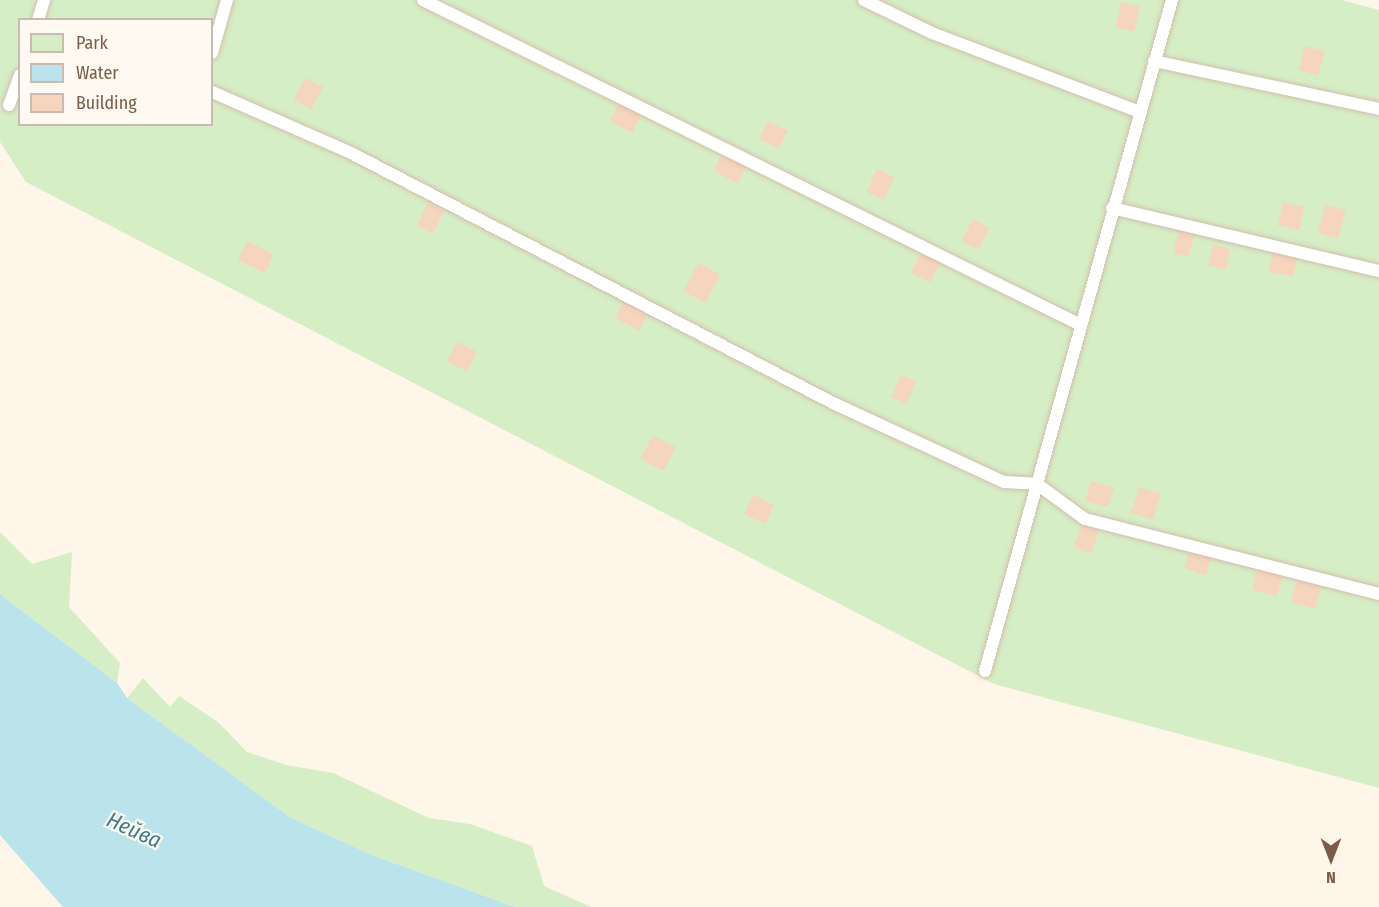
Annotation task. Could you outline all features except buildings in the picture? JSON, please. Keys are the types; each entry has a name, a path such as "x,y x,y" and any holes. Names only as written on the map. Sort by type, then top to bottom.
{"lane":[{"path":"39,18 44,0"},
{"path":"213,49 227,0"},
{"path":"423,0 1081,325"},
{"path":"864,0 932,33 1140,112"},
{"path":"985,671 1112,208 1172,0"},
{"path":"1154,61 1379,109"},
{"path":"9,105 18,80"},
{"path":"213,92 353,154 833,403 1004,482 1037,484 1085,519 1379,594"},
{"path":"1112,208 1379,271"}],"green space":[{"path":"0,0 1342,0 1379,10 1379,788 994,684 26,182 0,142"},
{"path":"0,532 32,564 72,552 69,607 120,663 117,683 0,594"},
{"path":"143,678 170,707 179,696 218,722 247,752 286,765 333,773 429,818 470,824 532,846 544,886 591,907 515,907 372,855 291,818 127,698"}],"water":[{"name":"Нейва","path":"0,594 117,683 127,698 291,818 372,855 515,907 63,907 0,835"}]}
